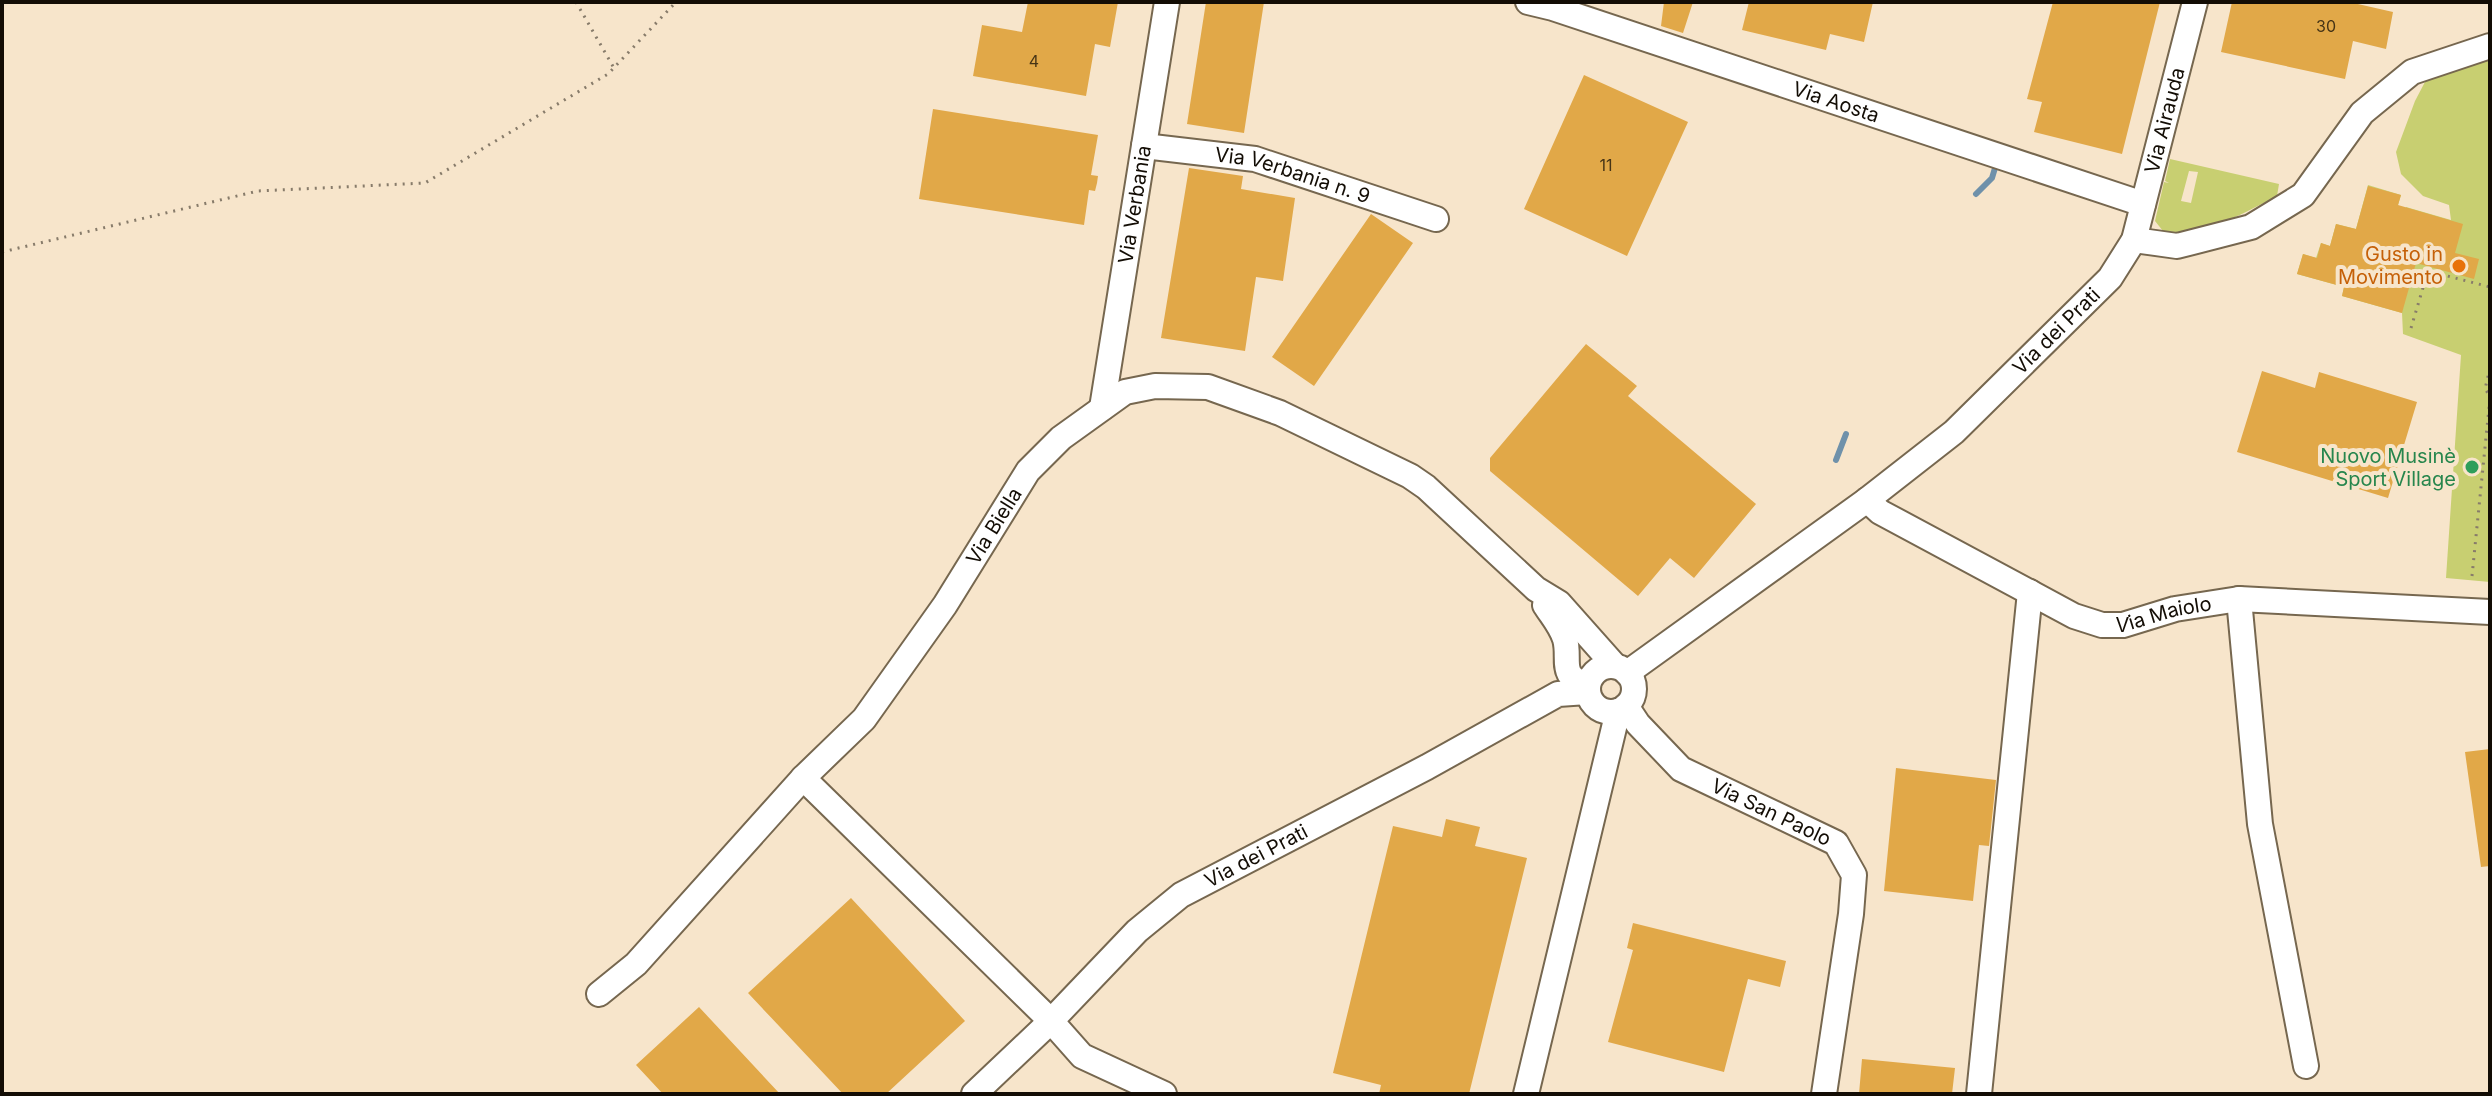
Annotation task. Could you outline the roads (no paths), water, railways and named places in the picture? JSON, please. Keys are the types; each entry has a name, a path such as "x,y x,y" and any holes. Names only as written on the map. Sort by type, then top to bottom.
{"street":[{"name":"Via Verbania","path":"1102,408 1167,2"},
{"name":"Via Aosta","path":"1528,2 2143,204"},
{"name":"Via Airauda","path":"2134,240 2195,2"},
{"path":"2134,240 2177,246 2251,227 2303,195 2362,113 2412,72 2490,46"},
{"name":"Via Verbania n. 9","path":"1144,146 1255,159 1436,219"},
{"name":"Via dei Prati","path":"1621,670 1867,500 1954,432 2110,278 2134,240"},
{"name":"Via Biella","path":"599,994 636,964 803,778 864,719 945,605 1028,471 1061,438 1125,392 1155,386 1208,387 1280,413 1410,476 1426,487 1536,589 1559,603 1621,670"},
{"name":"Via Maiolo","path":"1867,500 1880,512 2074,616 2102,625 2123,625 2175,609 2239,599 2490,612"},
{"name":"Via Biella","path":"1536,589 1564,638 1570,676 1588,688"},
{"path":"1979,1094 2030,592"},
{"path":"2239,599 2260,824 2306,1066"},
{"path":"1526,1094 1622,709 1633,694 1634,686 1621,670 1608,666 1595,672 1588,688 1590,700 1602,710 1622,709"},
{"name":"Via dei Prati","path":"974,1094 1051,1021 1137,931 1181,895 1427,767 1558,694 1588,688"},
{"name":"Via San Paolo","path":"1622,709 1681,769 1836,843 1854,875 1824,1094"},
{"path":"803,778 1051,1021 1082,1056 1164,1094"}],"waterway":[{"path":"1976,194 1992,178 1995,168"},
{"path":"1836,460 1846,434"}],"place":[{"name":"Gusto in Movimento","path":"2459,266"},
{"name":"Nuovo Musinè Sport Village","path":"2472,467"}]}
